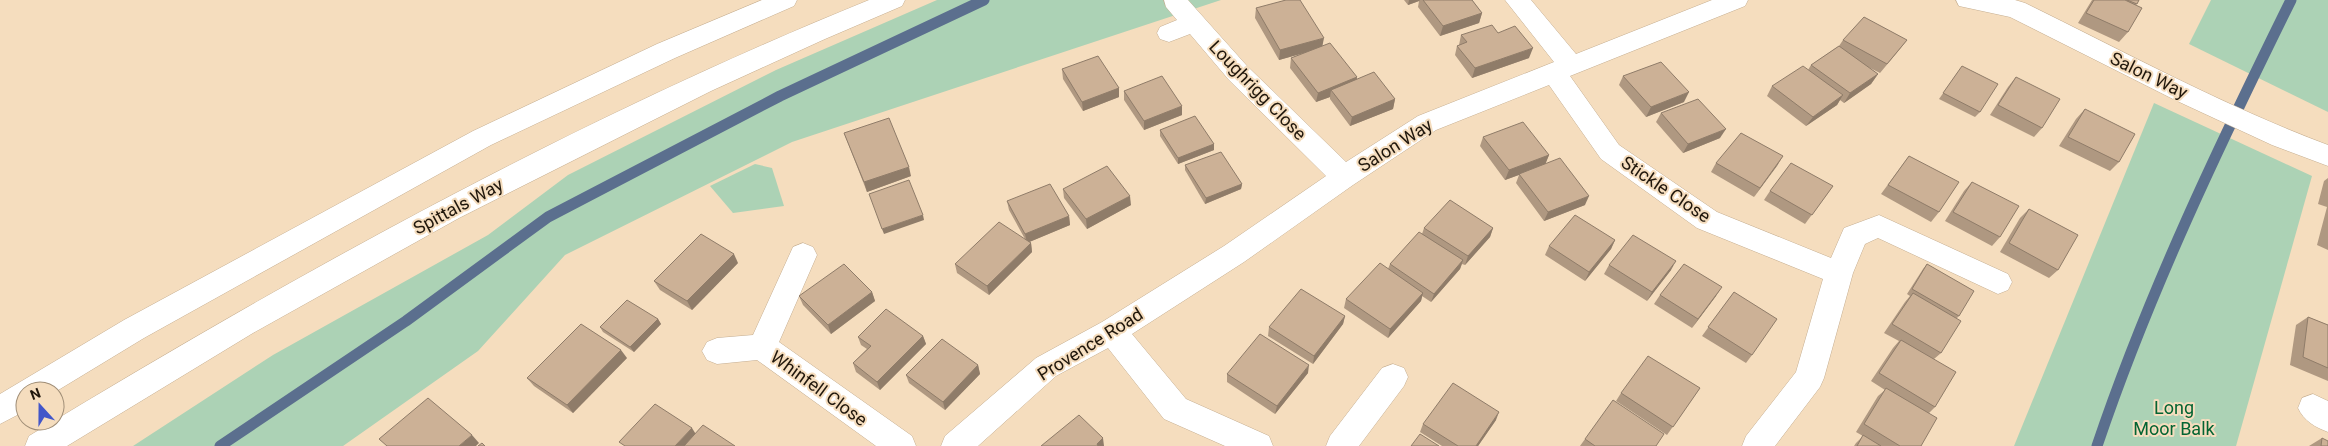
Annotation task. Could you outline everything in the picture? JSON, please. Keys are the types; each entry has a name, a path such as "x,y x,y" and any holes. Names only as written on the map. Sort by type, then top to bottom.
{"main road":[{"path":"48,381 134,329 482,138 666,51 785,0"},
{"name":"Spittals Way","path":"40,446 278,304 496,186 696,86 893,0"},
{"path":"1517,0 1562,69"},
{"name":"Salon Way","path":"1234,254 1344,177 1427,123 1736,0"},
{"name":"Salon Way","path":"1968,0 2018,4 2184,93 2281,138 2328,156"},
{"name":"Loughrigg Close","path":"1175,1 1238,73 1344,177"},
{"path":"1169,33 1194,23"},
{"name":"Stickle Close","path":"1562,69 1610,152 1708,220 1839,273"},
{"path":"1757,446 1810,378 1839,273 1854,236 1879,226 1998,282"},
{"name":"Provence Road","path":"956,446 1046,367 1112,331 1234,254"},
{"name":"Whinfell Close","path":"762,347 804,255"},
{"path":"1112,331 1174,409 1258,446"},
{"name":"Whinfell Close","path":"717,351 762,347 901,446"},
{"path":"1341,446 1393,377"},
{"path":"0,410 15,401"}],"green space":[{"path":"937,0 1221,0 792,142 565,255 478,351 343,446 133,446 273,355 488,235 568,175 776,70"},
{"path":"2211,0 2328,0 2328,112 2189,44"},
{"name":"Long Moor Balk","path":"2154,103 2312,176 2236,446 2014,446"},
{"path":"755,164 772,168 784,206 733,213 710,186"}],"building":[{"path":"1286,0 1300,0 1324,38 1280,50 1256,8"},
{"path":"1423,0 1472,0 1482,13 1443,26"},
{"path":"2094,0 2125,0 2142,8 2128,32 2086,13"},
{"path":"2127,0 2139,0 2137,4"},
{"path":"1864,17 1907,40 1887,64 1843,40"},
{"path":"1492,25 1498,33 1515,26 1533,48 1475,68 1457,46 1467,42 1461,35"},
{"path":"1330,43 1357,77 1318,93 1291,58"},
{"path":"1839,46 1878,74 1850,93 1811,65"},
{"path":"1098,56 1119,88 1082,102 1062,69"},
{"path":"1661,62 1689,92 1651,107 1623,76"},
{"path":"1803,66 1843,95 1813,117 1772,86"},
{"path":"1962,66 1998,84 1980,112 1943,93"},
{"path":"1374,72 1395,99 1352,117 1331,90"},
{"path":"1162,76 1182,106 1144,121 1124,91"},
{"path":"2016,77 2060,99 2042,128 1998,105"},
{"path":"1698,99 1726,129 1688,144 1661,113"},
{"path":"2085,109 2135,134 2119,162 2068,137"},
{"path":"1195,116 1214,144 1178,158 1160,130"},
{"path":"889,118 909,167 864,182 844,133"},
{"path":"1523,122 1549,155 1509,170 1483,137"},
{"path":"1741,133 1783,156 1760,188 1716,163"},
{"path":"1221,152 1242,184 1206,198 1185,165"},
{"path":"1909,156 1959,182 1939,212 1888,185"},
{"path":"1560,158 1589,196 1548,212 1519,174"},
{"path":"1791,163 1833,186 1812,215 1770,191"},
{"path":"1107,166 1130,196 1086,219 1063,189"},
{"path":"909,180 923,215 882,229 869,194"},
{"path":"1972,182 2019,206 2000,237 1953,212"},
{"path":"1050,184 1069,216 1025,234 1007,201"},
{"path":"1450,200 1493,228 1468,256 1424,228"},
{"path":"2029,209 2078,235 2058,270 2009,243"},
{"path":"1575,215 1615,240 1589,272 1549,246"},
{"path":"999,222 1031,243 987,286 955,264"},
{"path":"1419,232 1463,260 1434,294 1390,264"},
{"path":"701,234 734,254 687,301 654,281"},
{"path":"1633,235 1676,261 1652,292 1609,265"},
{"path":"1380,263 1423,293 1390,329 1346,299"},
{"path":"844,264 872,292 828,325 799,296"},
{"path":"1684,264 1722,287 1698,319 1660,295"},
{"path":"1927,264 1974,291 1959,316 1912,289"},
{"path":"1301,289 1345,316 1314,356 1269,327"},
{"path":"1734,292 1777,319 1752,355 1708,327"},
{"path":"1913,293 1961,321 1941,353 1892,324"},
{"path":"627,300 658,319 630,347 600,327"},
{"path":"886,309 923,336 877,382 853,363 871,346 858,337"},
{"path":"2308,317 2328,325 2328,368 2303,357"},
{"path":"581,324 621,350 567,405 527,378"},
{"path":"1260,334 1309,365 1277,406 1227,374"},
{"path":"942,339 978,365 943,402 906,375"},
{"path":"1901,340 1956,372 1935,407 1879,373"},
{"path":"1648,356 1700,388 1673,427 1621,393"},
{"path":"1453,383 1499,412 1476,446 1458,446 1423,424"},
{"path":"1886,388 1937,418 1921,446 1900,446 1864,424"},
{"path":"428,398 472,435 459,446 387,446 379,439"},
{"path":"1613,400 1664,434 1656,446 1595,446 1585,439"},
{"path":"655,404 692,428 675,446 625,446 619,442"},
{"path":"1079,415 1103,438 1097,444 1098,446 1041,446"},
{"path":"703,425 735,446 684,446"},
{"path":"1420,434 1439,446 1411,446"},
{"path":"1863,435 1881,446 1857,446"},
{"path":"2322,438 2328,441 2328,446 2321,446"}],"waterway":[{"path":"220,446 406,321 548,217 780,96 984,0"},
{"path":"2097,446 2139,332 2186,220 2291,0"}]}
